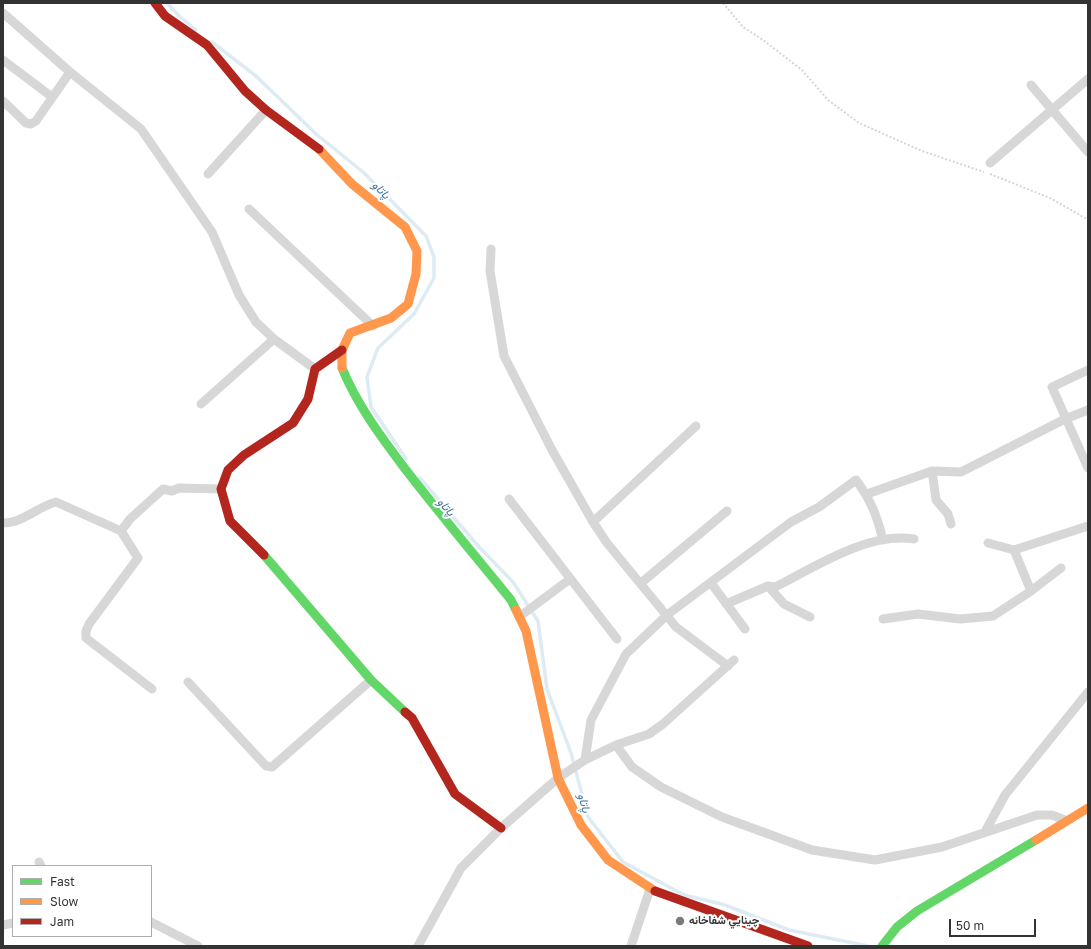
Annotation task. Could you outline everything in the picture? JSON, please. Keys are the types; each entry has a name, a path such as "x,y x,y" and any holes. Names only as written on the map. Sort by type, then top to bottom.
{"street":[{"path":"155,3 165,16 207,45 245,91 266,110 317,146 352,184 405,227 417,251 416,274 408,304 391,318 350,334 342,350 341,366 348,383 375,429 432,504 511,600 526,631 558,778 581,825 608,860 650,889 808,946"},
{"path":"3,13 70,72 141,129 212,232 239,295 256,322 274,339 315,369"},
{"path":"3,60 52,97"},
{"path":"3,101 26,123 31,124 36,121 70,72"},
{"path":"990,163 1088,78"},
{"path":"1031,85 1088,152"},
{"path":"208,174 266,110"},
{"path":"249,209 373,326"},
{"path":"418,946 461,868 500,828 558,778 585,760 616,745 649,734 731,663 676,627 607,543 593,522 552,450 504,356 490,271 491,249"},
{"path":"201,404 274,339"},
{"path":"342,350 315,369 308,400 293,423 244,455 228,470 221,490 230,521 273,564 370,680 412,718 455,794 500,828"},
{"path":"1088,370 1052,387 1088,468"},
{"path":"867,494 932,471 960,472 1065,419 1088,410"},
{"path":"593,522 696,426"},
{"path":"932,471 936,500 948,514 951,524"},
{"path":"585,760 591,720 626,654 667,615 791,522 819,507 856,480 867,494 876,513 883,540"},
{"path":"121,531 130,519 164,488 172,491 179,488 221,490"},
{"path":"509,499 617,639"},
{"path":"3,524 14,523 47,504 56,502 121,531 138,558 89,624 86,631 86,638 152,689"},
{"path":"641,583 728,511"},
{"path":"988,543 1014,550 1088,526"},
{"path":"726,604 768,586 775,587 843,552 883,540 914,539"},
{"path":"1014,550 1031,591"},
{"path":"883,619 918,614 960,619 993,616 1031,591 1061,568"},
{"path":"519,617 570,579"},
{"path":"711,583 745,629"},
{"path":"768,586 784,604 810,617"},
{"path":"188,682 266,766 272,767 370,680"},
{"path":"984,832 1005,795 1088,692"},
{"path":"616,745 632,767 662,787 722,817 812,850 875,860 942,847 984,832 1037,816 1052,815 1064,820"},
{"path":"884,944 897,927 917,911 1064,820 1088,808"},
{"path":"631,946 650,889"},
{"path":"152,923 198,946"}],"path":[{"path":"724,3 743,27 763,40 802,70 828,100 859,123 922,151 979,170 1050,198 1088,220"}],"waterway":[{"name":"پاتاو","path":"167,3 179,16 196,30"},
{"name":"پاتاو","path":"212,42 256,76 316,134 363,172 426,236 434,257 434,278 414,314 378,348 367,377 371,407 406,459"},
{"name":"پاتاو","path":"420,478 479,547 513,582 538,621 547,689 571,753 588,817 623,862 684,895 725,905 789,930 868,946"}],"traffic: fast":[{"path":"342,368 355,395 388,446 511,600 516,610"},
{"path":"264,555 371,680 405,712"},
{"path":"882,946 897,927 917,911 1036,840"}],"traffic: slow":[{"path":"319,149 352,184 405,227 417,251 416,274 408,304 391,318 350,333 342,350 342,368"},
{"path":"516,610 526,631 558,778 581,825 608,860 655,891"},
{"path":"1036,840 1088,808"}],"traffic: jam":[{"path":"155,3 165,16 207,45 245,91 266,110 319,149"},
{"path":"264,555 230,521 221,489 228,470 244,455 293,423 308,399 315,369 342,350"},
{"path":"405,712 412,718 455,794 501,828"},
{"path":"655,891 808,946"}],"place":[{"name":"چينايي شفاخانه","path":"680,921"}]}
